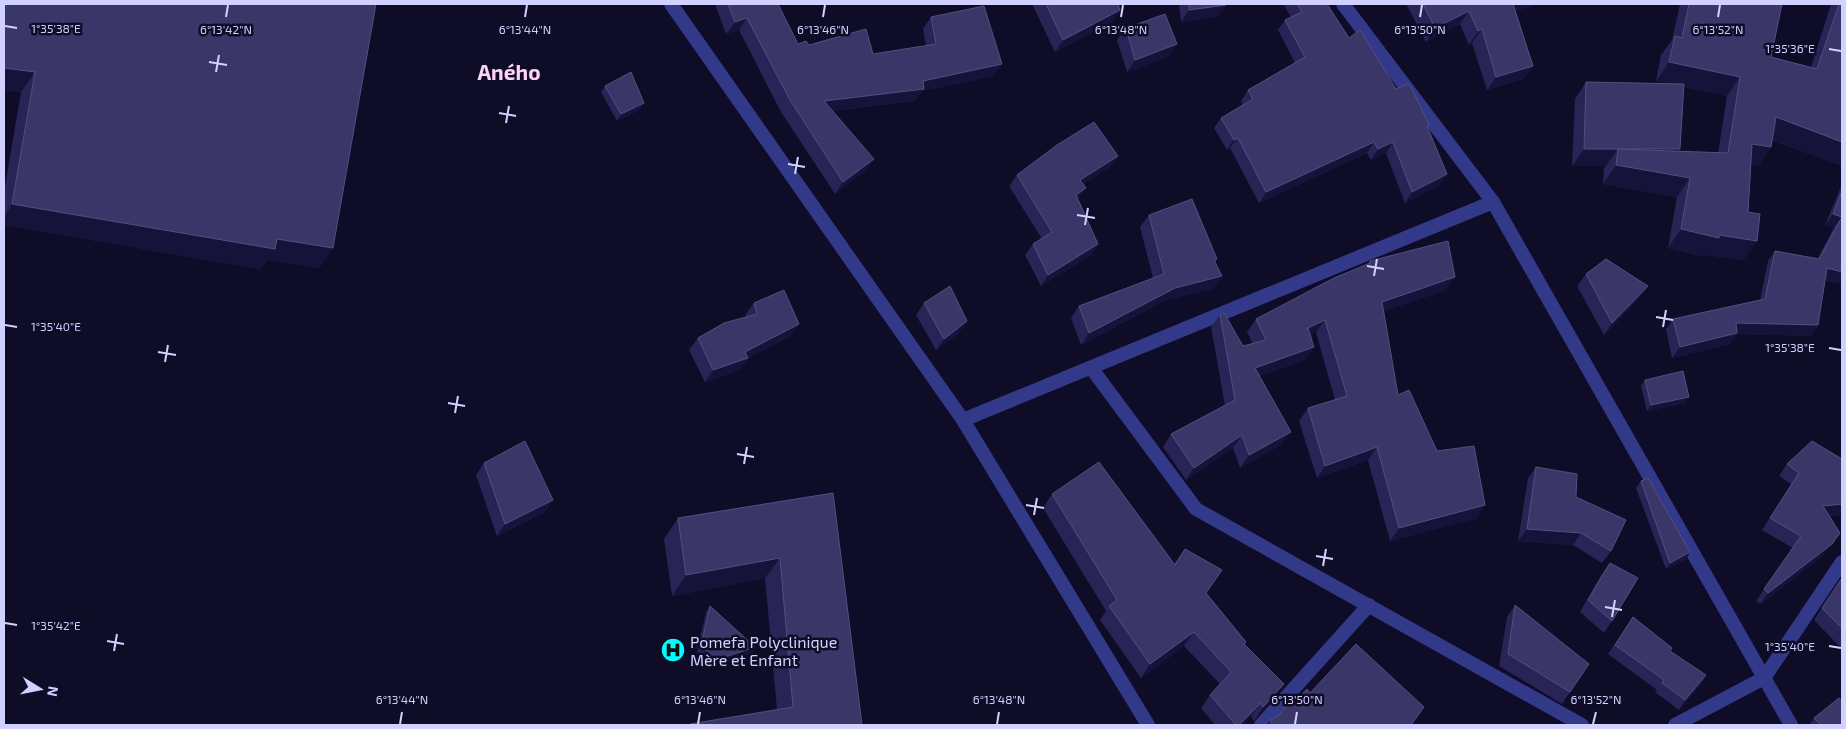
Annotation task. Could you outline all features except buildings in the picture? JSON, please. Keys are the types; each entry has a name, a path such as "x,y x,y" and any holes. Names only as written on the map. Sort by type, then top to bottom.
{"street":[{"path":"671,4 963,420 1148,725"},
{"path":"1343,4 1493,202 1791,725"},
{"path":"963,420 1092,369 1493,202"},
{"path":"1092,369 1196,509 1582,725"},
{"path":"1675,725 1764,678 1842,562"},
{"path":"1261,725 1369,605"}],"place":[{"name":"Pomefa Polyclinique Mère et Enfant","path":"673,650"}],"district":[{"name":"Aného","path":"509,71"}]}
